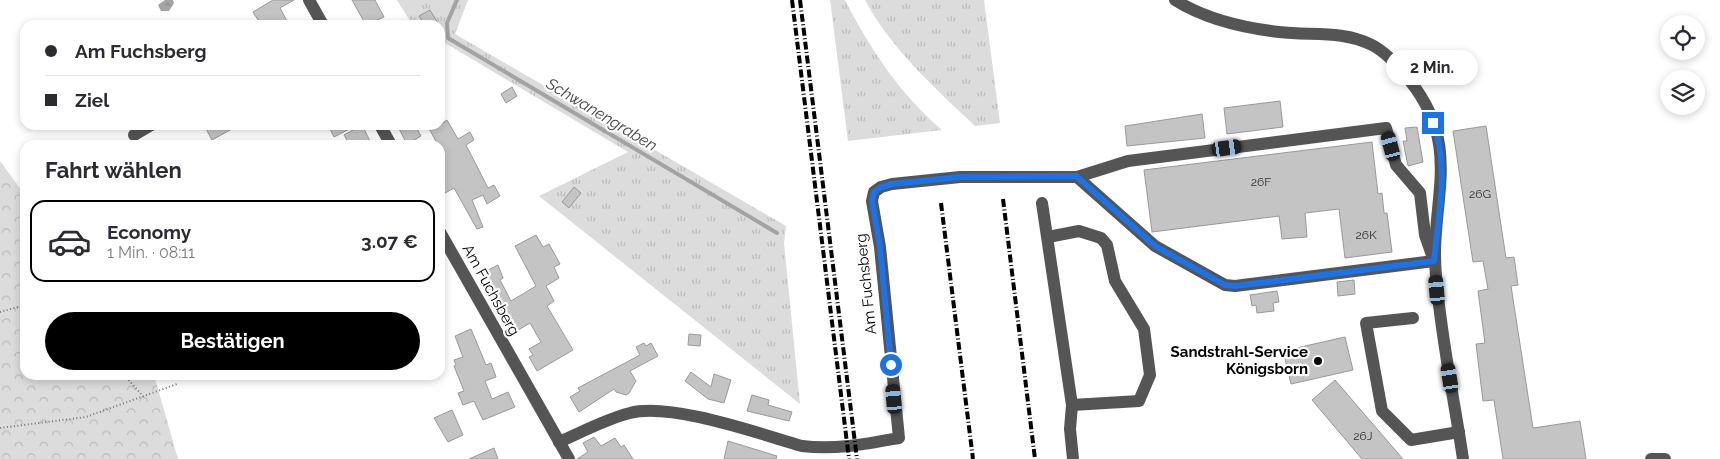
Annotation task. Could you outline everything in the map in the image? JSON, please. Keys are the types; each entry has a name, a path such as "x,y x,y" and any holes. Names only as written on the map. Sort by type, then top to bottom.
{"street":[{"path":"309,0 320,20"},
{"path":"1176,0 1226,22 1279,32 1344,34 1373,45 1400,68 1422,96 1438,136 1442,172 1434,261 1438,305 1464,459"},
{"path":"1076,176 1128,161 1386,128 1396,164 1420,194 1425,235 1434,261"},
{"path":"134,135 142,130"},
{"path":"1076,176 1155,246 1225,285 1235,286 1434,261"},
{"name":"Am Fuchsberg","path":"559,442 619,416 644,410 691,416 802,446 818,448 834,448 899,438 880,247 872,201 874,192 881,187 892,184 960,177 1076,176"},
{"path":"1042,203 1072,405 1070,429 1073,459"},
{"path":"1048,237 1079,231 1101,238 1107,245 1115,281 1144,329 1150,375 1139,400 1072,405"},
{"name":"Am Fuchsberg","path":"445,241 559,442 563,457"},
{"path":"1413,318 1366,323 1382,411 1411,440 1459,432"},
{"path":"1651,459 1665,459"}],"path":[{"path":"0,312 20,306"},
{"path":"129,380 143,396"},
{"path":"0,428 86,417 176,384"}],"green space":[{"path":"397,0 468,0 455,34 786,226 784,243 800,404 539,196 628,152 445,43 445,20 410,20"},
{"path":"830,0 845,0 887,70 899,86 942,130 848,141"},
{"path":"865,0 984,0 1000,123 975,126 929,82 901,51"},
{"path":"0,161 20,188 20,380 155,380 178,459 0,459"}],"water":[{"path":"165,0 173,0 174,3 169,11 161,11 158,5"}],"building":[{"path":"273,0 294,0 280,8 286,20 258,20 253,12"},
{"path":"352,0 375,0 384,17 377,20 363,20"},
{"path":"430,10 436,20 422,20 419,16"},
{"path":"512,87 517,96 506,103 501,94"},
{"path":"1280,101 1283,127 1227,134 1224,108"},
{"path":"1202,114 1205,138 1127,146 1125,126"},
{"path":"447,120 458,139 470,132 474,140 466,145 488,188 494,185 500,196 487,204 483,195 472,200 483,227 477,229 454,188 445,193 445,140 435,140 430,130 445,130 445,121"},
{"path":"1486,126 1506,258 1514,257 1518,285 1511,286 1533,428 1580,421 1586,459 1503,459 1494,400 1483,401 1476,344 1485,343 1478,291 1488,289 1483,261 1473,262 1453,131"},
{"path":"1417,127 1423,162 1408,166 1403,141 1407,141 1405,128"},
{"path":"207,130 230,130 212,140"},
{"path":"330,130 347,130 334,137"},
{"path":"353,130 364,130 370,140 347,140 344,135"},
{"path":"400,130 418,130 421,136 414,140 405,140"},
{"path":"1372,142 1378,194 1382,193 1384,213 1387,213 1392,252 1345,258 1339,209 1305,213 1307,237 1282,239 1279,216 1152,232 1144,170"},
{"path":"574,187 581,193 569,208 562,202"},
{"path":"536,235 543,247 549,244 560,264 554,267 559,278 546,286 554,301 547,306 573,350 537,371 529,357 533,355 529,349 541,342 530,323 515,332 503,310 499,312 487,291 489,286 482,273 498,265 503,278 500,280 511,301 536,286 515,246"},
{"path":"1354,280 1355,294 1338,296 1337,282"},
{"path":"1277,291 1279,302 1273,303 1274,311 1257,313 1256,305 1252,306 1250,295"},
{"path":"471,329 486,365 491,363 496,377 485,381 492,399 508,392 515,407 483,420 474,401 463,405 458,393 464,391 454,366 456,365 454,360 463,357 455,336"},
{"path":"689,334 701,335 700,346 688,345"},
{"name":"Sandstrahl-Service Königsborn","path":"1345,337 1353,370 1291,384 1283,351"},
{"path":"644,343 646,346 651,343 658,356 630,371 636,381 629,393 626,395 616,392 614,389 579,412 570,397 580,391 578,388 640,355 636,347"},
{"path":"691,372 711,387 714,374 731,380 724,403 708,399 685,381"},
{"path":"1335,380 1403,459 1362,459 1312,400"},
{"path":"752,395 769,400 768,405 792,412 789,421 747,411"},
{"path":"452,410 463,435 448,442 434,418"},
{"path":"594,437 601,446 615,438 621,447 624,445 633,459 577,459 588,452 583,443"},
{"path":"728,441 777,456 776,459 724,459"},
{"path":"494,448 498,459 469,459"}],"waterway":[{"name":"Schwanengraben","path":"457,0 447,23 448,38 777,233"}],"railway":[{"path":"792,0 849,459"},
{"path":"800,0 857,459"},
{"path":"1003,199 1035,459"},
{"path":"941,203 973,459"}],"place":[{"name":"Sandstrahl-Service Königsborn","path":"1318,361"}],"route":[{"path":"891,365 880,247 872,201 874,192 881,187 892,184 960,177 1076,176 1132,223 1155,246 1225,285 1235,286 1434,261 1442,172 1438,136 1433,123"}]}
